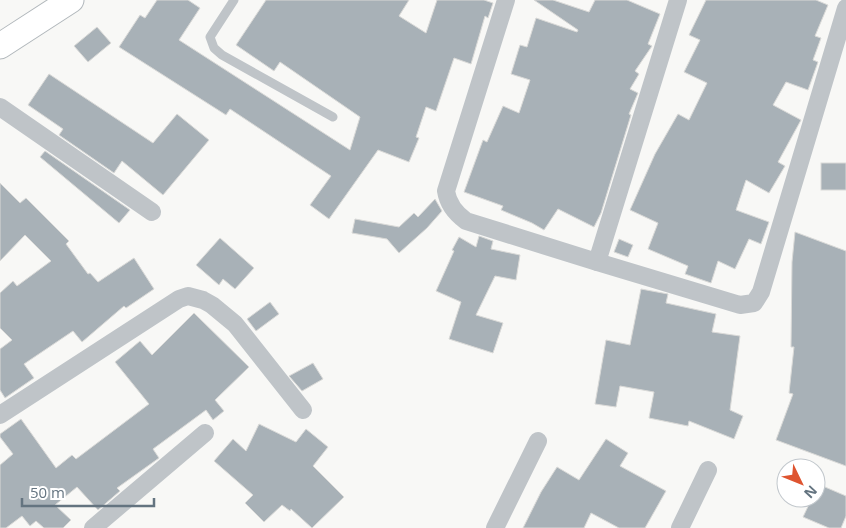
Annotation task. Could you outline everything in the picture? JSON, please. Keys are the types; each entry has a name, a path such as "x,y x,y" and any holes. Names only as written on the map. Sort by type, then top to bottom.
{"main road":[{"path":"0,46 71,0"}],"street":[{"path":"506,0 446,191 448,199 457,215 466,221 740,305 754,303 761,292 846,8"},
{"path":"597,262 678,0"},
{"path":"0,107 152,212"},
{"path":"0,415 179,299 188,296 196,297 212,305 235,324 303,410"},
{"path":"93,528 206,433"},
{"path":"495,528 538,441"},
{"path":"680,528 708,470"}],"lane":[{"path":"234,0 210,37 214,48 222,55 333,117"}],"building":[{"path":"157,0 188,0 200,8 179,40 350,150 360,117 280,62 274,71 236,45 266,0 409,0 399,16 426,33 437,0 484,0 493,3 488,18 485,16 471,64 454,58 436,111 426,107 416,137 419,138 409,162 378,150 329,219 310,205 331,176 230,109 226,115 119,47 140,15 145,18"},
{"path":"534,0 553,0 589,12 595,0 627,0 660,14 648,44 652,46 635,71 639,74 630,89 638,93 629,114 631,115 601,213 594,227 558,209 544,230 501,210 503,206 464,192 483,140 487,142 503,106 519,113 530,80 511,74 520,45 527,47 536,18 577,32 578,30"},
{"path":"706,0 816,0 828,5 815,36 821,38 813,60 818,62 808,90 786,82 773,105 801,120 778,162 785,166 769,193 746,180 736,210 769,222 761,244 749,239 735,269 718,261 711,283 685,274 688,266 648,249 658,223 630,210 655,154 678,114 689,120 707,83 684,72 700,40 689,35"},
{"path":"97,27 111,43 88,62 74,46"},
{"path":"49,74 153,143 177,114 209,140 163,195 122,161 114,173 59,135 63,129 28,105"},
{"path":"45,151 130,210 119,223 40,157"},
{"path":"821,163 846,163 846,190 821,190"},
{"path":"0,183 20,203 26,198 69,241 66,244 88,274 90,273 98,282 134,258 154,289 126,308 124,306 82,342 73,331 24,364 34,378 5,398 0,390 0,349 12,340 0,328 0,293 13,281 17,286 51,261 25,235 0,261"},
{"path":"435,199 442,211 427,228 399,253 387,239 352,233 355,219 399,227 414,213 418,217"},
{"path":"795,232 846,251 846,466 776,440 793,394 789,393 794,347 791,347 792,262"},
{"path":"479,236 493,241 491,249 520,255 516,280 495,276 476,315 503,323 493,353 449,339 461,302 436,291 459,237 476,247"},
{"path":"220,238 254,268 235,289 223,279 219,285 196,265"},
{"path":"619,239 633,245 628,257 614,252"},
{"path":"641,289 668,294 666,303 716,314 712,332 740,336 730,410 743,416 734,439 689,421 688,426 649,418 654,392 620,386 616,407 595,404 606,340 630,345"},
{"path":"270,302 279,314 256,331 247,319"},
{"path":"194,313 249,367 215,400 224,411 213,420 206,410 153,449 159,458 117,488 120,491 98,510 77,487 55,505 71,520 63,528 44,528 36,521 30,526 22,516 6,528 0,528 0,465 13,454 0,437 0,434 21,419 56,468 72,455 76,459 149,404 115,362 140,341 152,355"},
{"path":"313,363 323,379 302,391 289,376"},
{"path":"259,424 296,442 306,429 328,447 313,466 344,497 312,528 291,509 290,511 282,505 264,522 245,503 253,495 214,461 233,439 246,451"},
{"path":"606,439 628,453 620,466 666,491 645,528 619,528 591,513 584,528 523,528 541,492 557,467 579,480"},
{"path":"826,487 846,496 846,516 841,528 829,528 803,517 807,508 826,508"}]}
